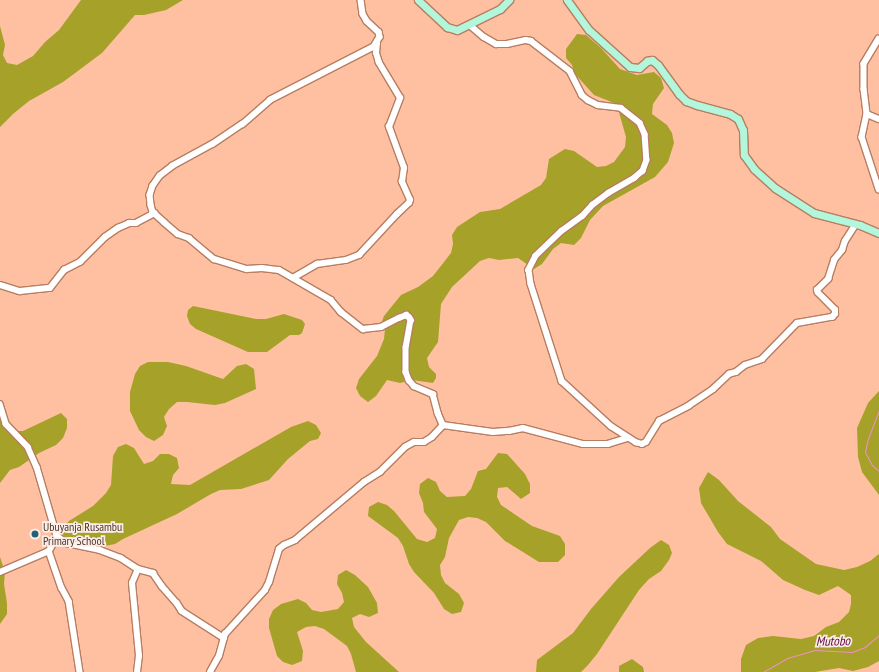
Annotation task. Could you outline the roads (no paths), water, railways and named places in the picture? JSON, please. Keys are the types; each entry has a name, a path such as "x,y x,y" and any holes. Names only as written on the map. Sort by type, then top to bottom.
{"main road":[{"path":"418,0 447,27 457,30 470,25 500,9 509,0"},
{"path":"567,0 589,30 630,67 639,68 647,61 652,60 658,65 679,94 686,101 730,114 738,119 743,130 744,155 748,163 775,188 814,213 856,224 879,233"}],"street":[{"path":"293,278 317,264 346,260 359,255 409,203 410,200 402,182 404,168 389,127 400,98 376,53 377,44 380,37 379,32 366,21 363,14 361,0"},
{"path":"470,25 484,37 496,44 507,44 526,40 531,41 566,66 574,78 582,95 588,100 598,105 621,108 640,123 645,134 647,160 643,171 635,178 608,193 593,204 583,216 562,231 536,256 529,270 531,284 562,381 611,426 628,438 642,444 646,442 659,421 688,406 713,389 729,374 736,372 745,365 762,360 797,322 832,317 835,314 835,310 817,290 828,279 834,260 842,250 845,241 856,224"},
{"path":"879,39 864,64 864,89 868,114 862,137 879,189"},
{"path":"377,44 354,58 271,100 243,124 213,144 173,166 160,176 152,186 150,200 155,213 178,234 189,238 220,262 247,269 262,268 279,270 331,300 341,312 363,329 381,327 406,315 409,317 411,320 406,347 406,372 409,380 414,386 433,394 443,425"},
{"path":"868,114 879,119"},
{"path":"0,285 20,291 50,288 64,270 80,262 105,236 128,223 136,223 155,213"},
{"path":"0,404 6,424 28,447 37,467 57,536 67,543 95,548 121,558 138,569 153,573 182,611 224,638"},
{"path":"443,425 493,432 523,428 583,444 608,444 628,438"},
{"path":"210,672 219,656 227,631 264,590 269,582 279,549 284,544 294,540 364,482 380,472 405,447 414,442 424,442 443,425"},
{"path":"0,572 49,551 57,536"},
{"path":"49,551 62,588 69,601 80,672"},
{"path":"137,672 139,656 132,583 138,569"}],"waterway":[{"name":"Mutobo","path":"879,410 868,438 865,452 872,465 879,471"},
{"name":"Mutobo","path":"763,672 787,658 815,650 852,652 865,647 879,635"}],"place":[{"name":"Ubuyanja Rusambu Primary School","path":"35,534"}]}
